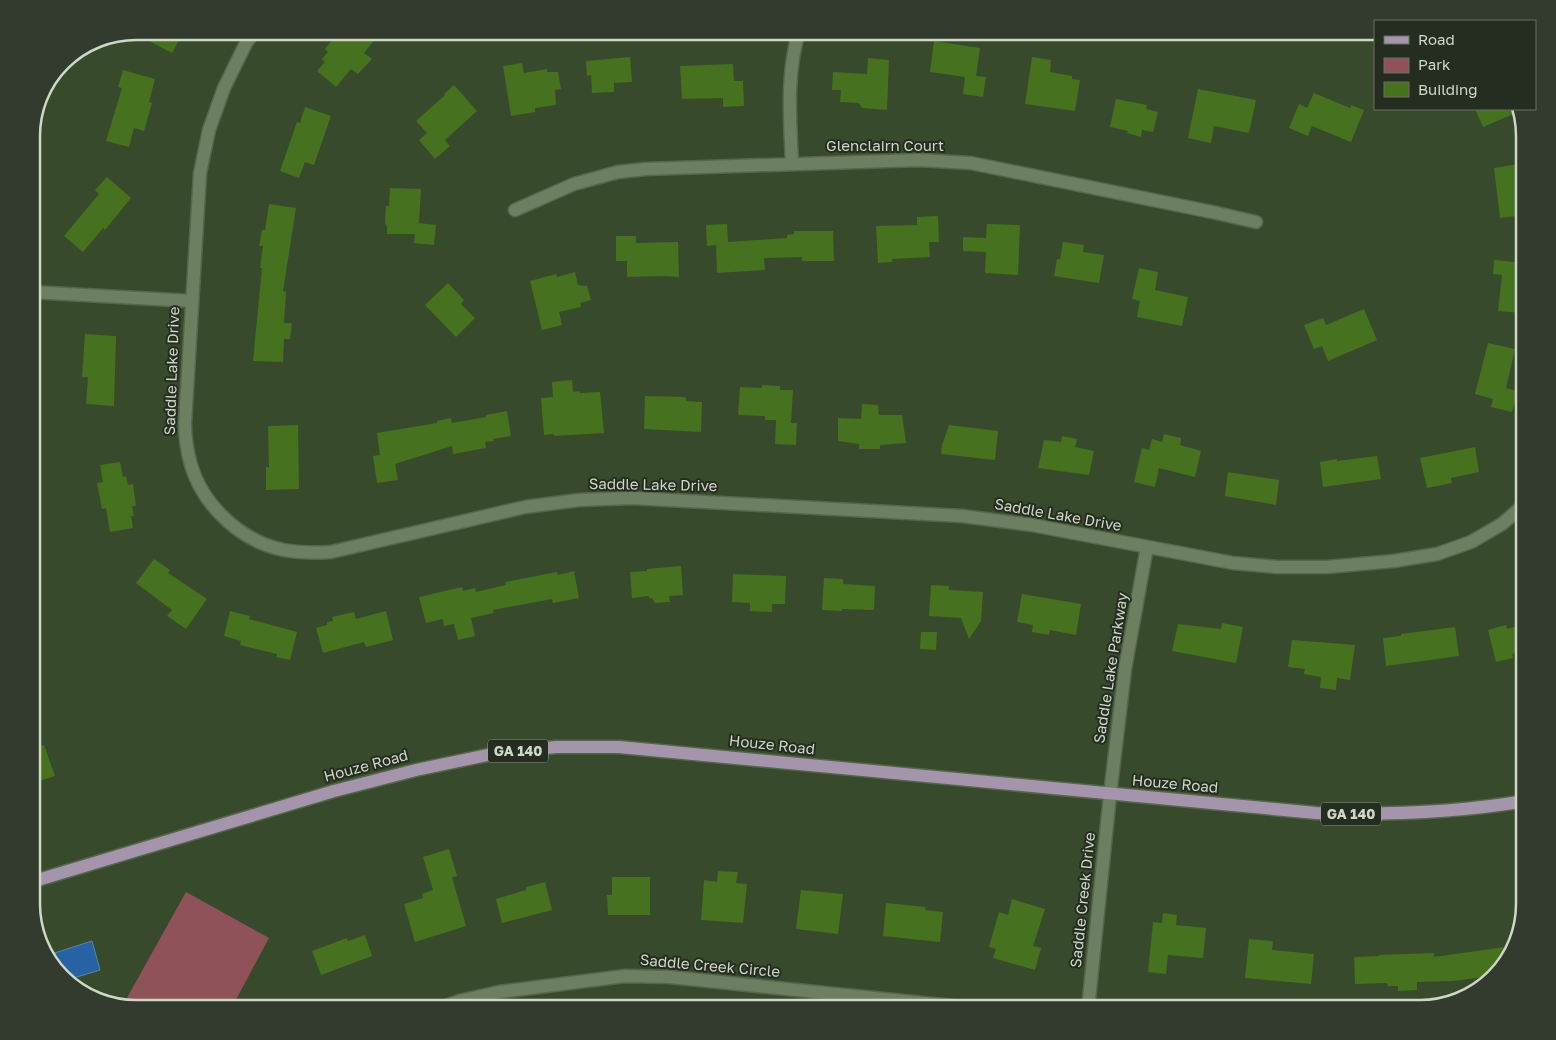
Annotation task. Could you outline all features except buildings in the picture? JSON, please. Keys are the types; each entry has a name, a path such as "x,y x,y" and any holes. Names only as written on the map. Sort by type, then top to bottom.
{"main road":[{"name":"Houze Road","path":"40,880 334,791 416,770 496,753 556,747 619,747 1316,813 1375,815 1432,813 1516,801"}],"street":[{"name":"Saddle Lake Drive","path":"248,40 224,88 209,130 200,173 184,423 191,467 204,493 226,520 251,538 282,550 306,553 330,552 525,508 579,500 632,498 962,516 1032,525 1233,563 1277,568 1327,567 1394,561 1438,554 1470,542 1502,524 1516,512"},
{"path":"792,164 789,95 796,40"},
{"name":"Glenclairn Court","path":"516,210 574,184 618,172 646,168 918,160 971,163 1256,222"},
{"path":"40,292 191,301"},
{"name":"Saddle Lake Parkway","path":"1110,795 1124,669 1147,547"},
{"name":"Saddle Creek Drive","path":"1089,1000 1110,795"},
{"name":"Saddle Creek Circle","path":"464,1000 500,992 625,976 670,977 894,1000"}],"green space":[{"path":"186,892 269,938 236,1000 126,999"}],"water":[{"path":"92,941 100,970 75,978 68,972 54,953"}]}
